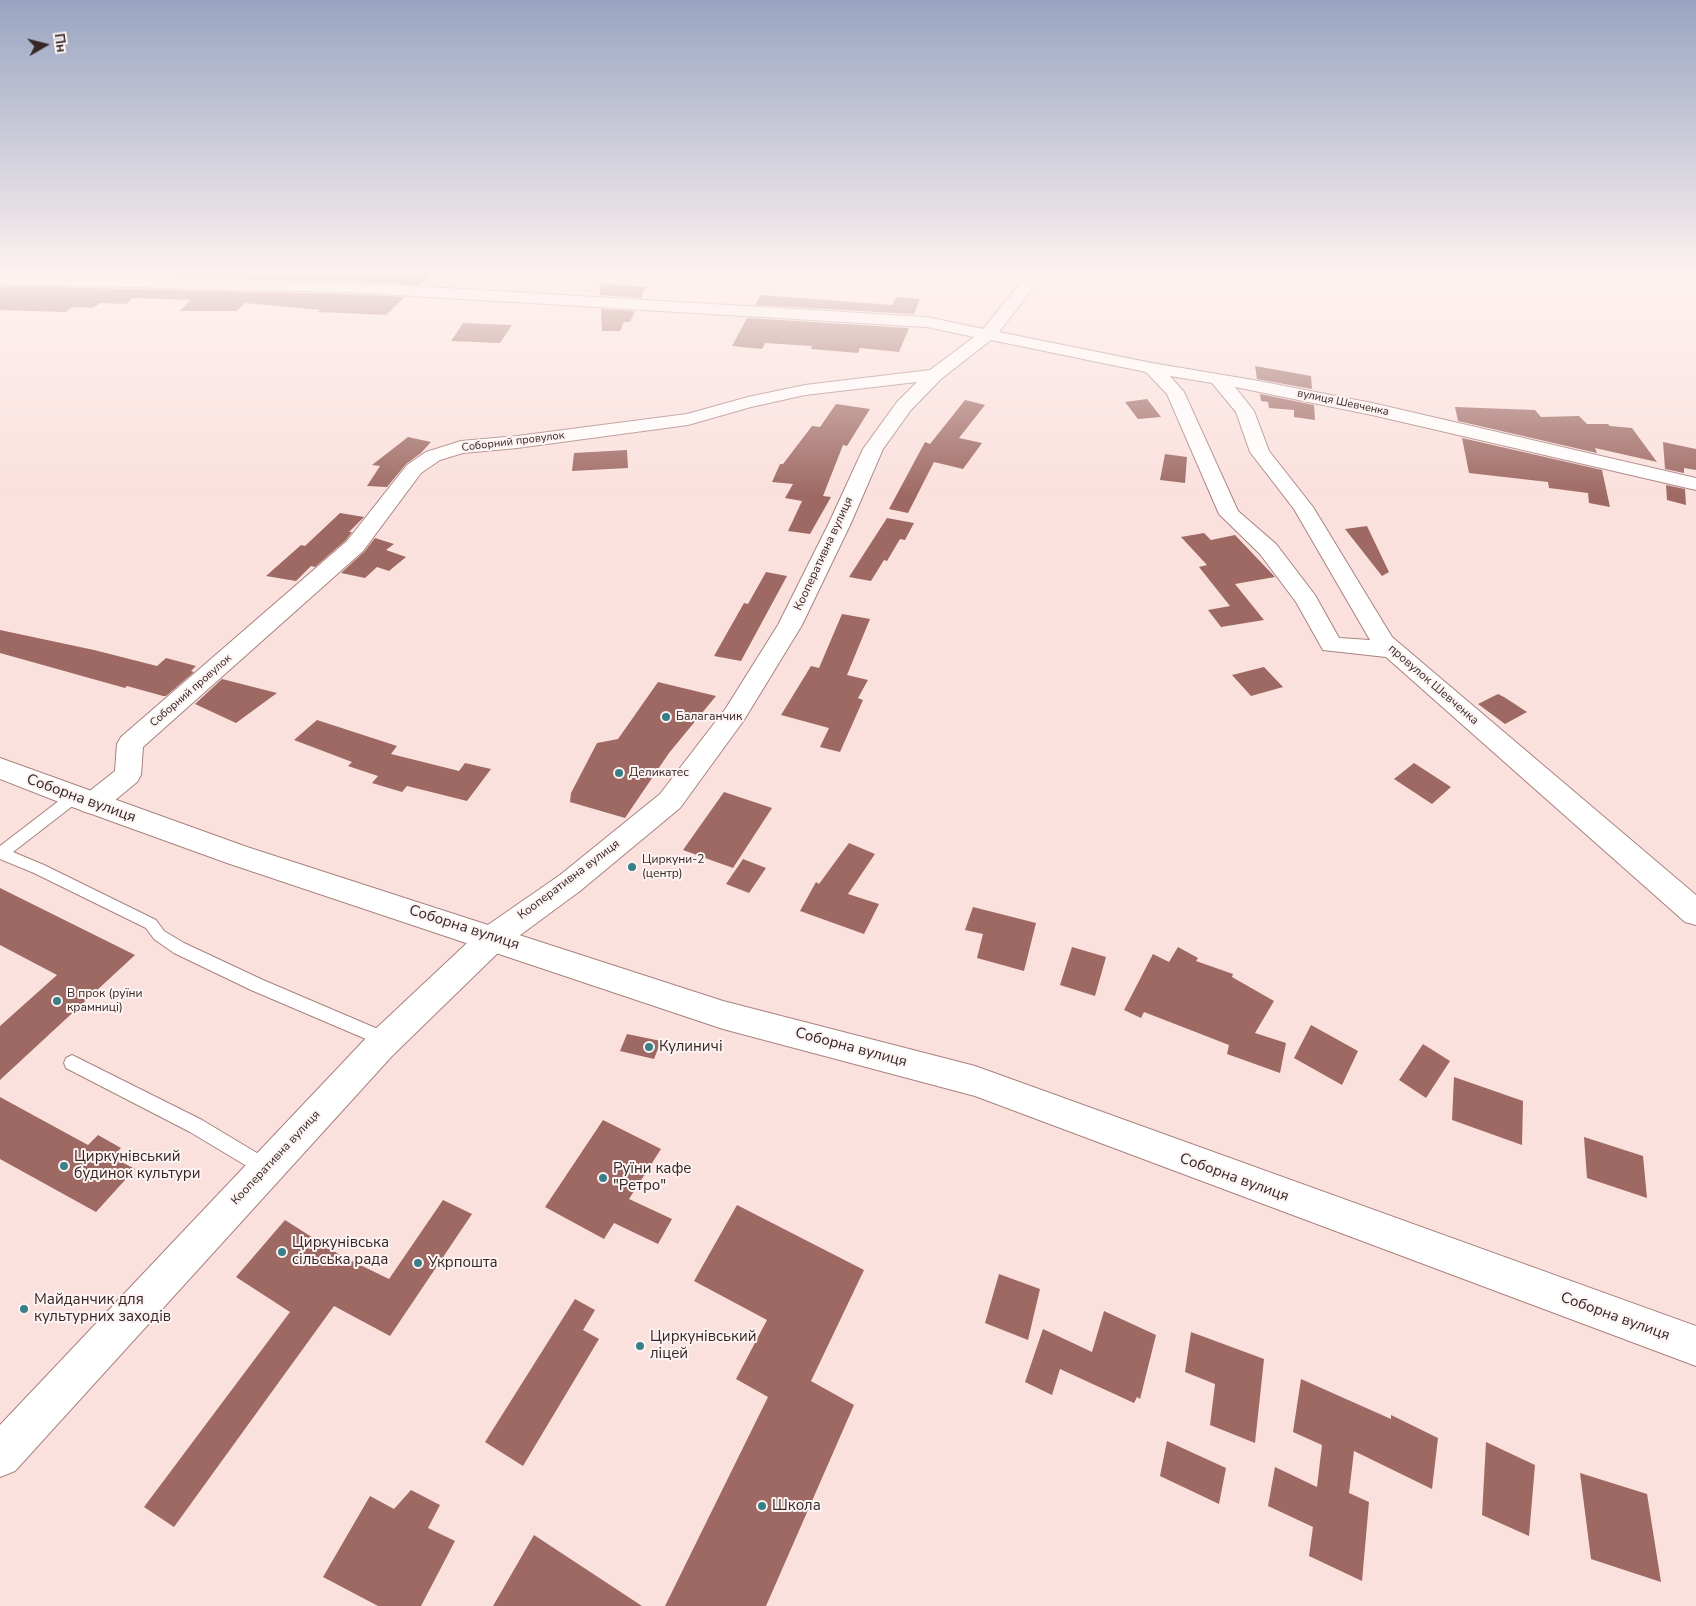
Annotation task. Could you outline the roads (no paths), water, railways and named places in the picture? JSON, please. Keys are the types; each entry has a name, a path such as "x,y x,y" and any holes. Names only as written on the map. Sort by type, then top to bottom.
{"street":[{"name":"Кооперативна вулиця","path":"0,1456 387,1040 493,938 570,883 670,801 735,714 790,625 873,449 904,406 935,375 973,346"},
{"name":"вулиця Шевченка","path":"1042,346 1372,409 1696,484"},
{"path":"1152,368 1174,392 1229,514 1268,549 1307,600 1331,645 1392,650"},
{"name":"Соборний провулок","path":"83,800 128,776 130,744 355,546 414,469 433,456 461,447 517,442 688,419 748,402 804,390 935,375"},
{"name":"провулок Шевченка","path":"1218,379 1245,411 1260,452 1303,508 1383,642 1696,913"},
{"name":"Соборна вулиця","path":"0,768 237,855 723,1015 975,1081 1652,1332 1696,1346"}],"lane":[{"path":"83,800 1,853 39,868 151,924 159,935 179,948 257,985 387,1040"},
{"path":"72,1063 196,1126 266,1168"}],"place":[{"name":"Балаганчик","path":"666,717"},
{"name":"Деликатес","path":"619,773"},
{"name":"Циркуни-2 (центр)","path":"632,867"},
{"name":"В прок (руїни крамниці)","path":"57,1001"},
{"name":"Кулиничі","path":"649,1047"},
{"name":"Циркунівський будинок культури","path":"64,1166"},
{"name":"Руїни кафе \"Ретро\"","path":"603,1178"},
{"name":"Циркунівська сільська рада","path":"282,1252"},
{"name":"Укрпошта","path":"418,1263"},
{"name":"Майданчик для культурних заходів","path":"24,1309"},
{"name":"Циркунівський ліцей","path":"640,1346"},
{"name":"Школа","path":"762,1506"}]}
